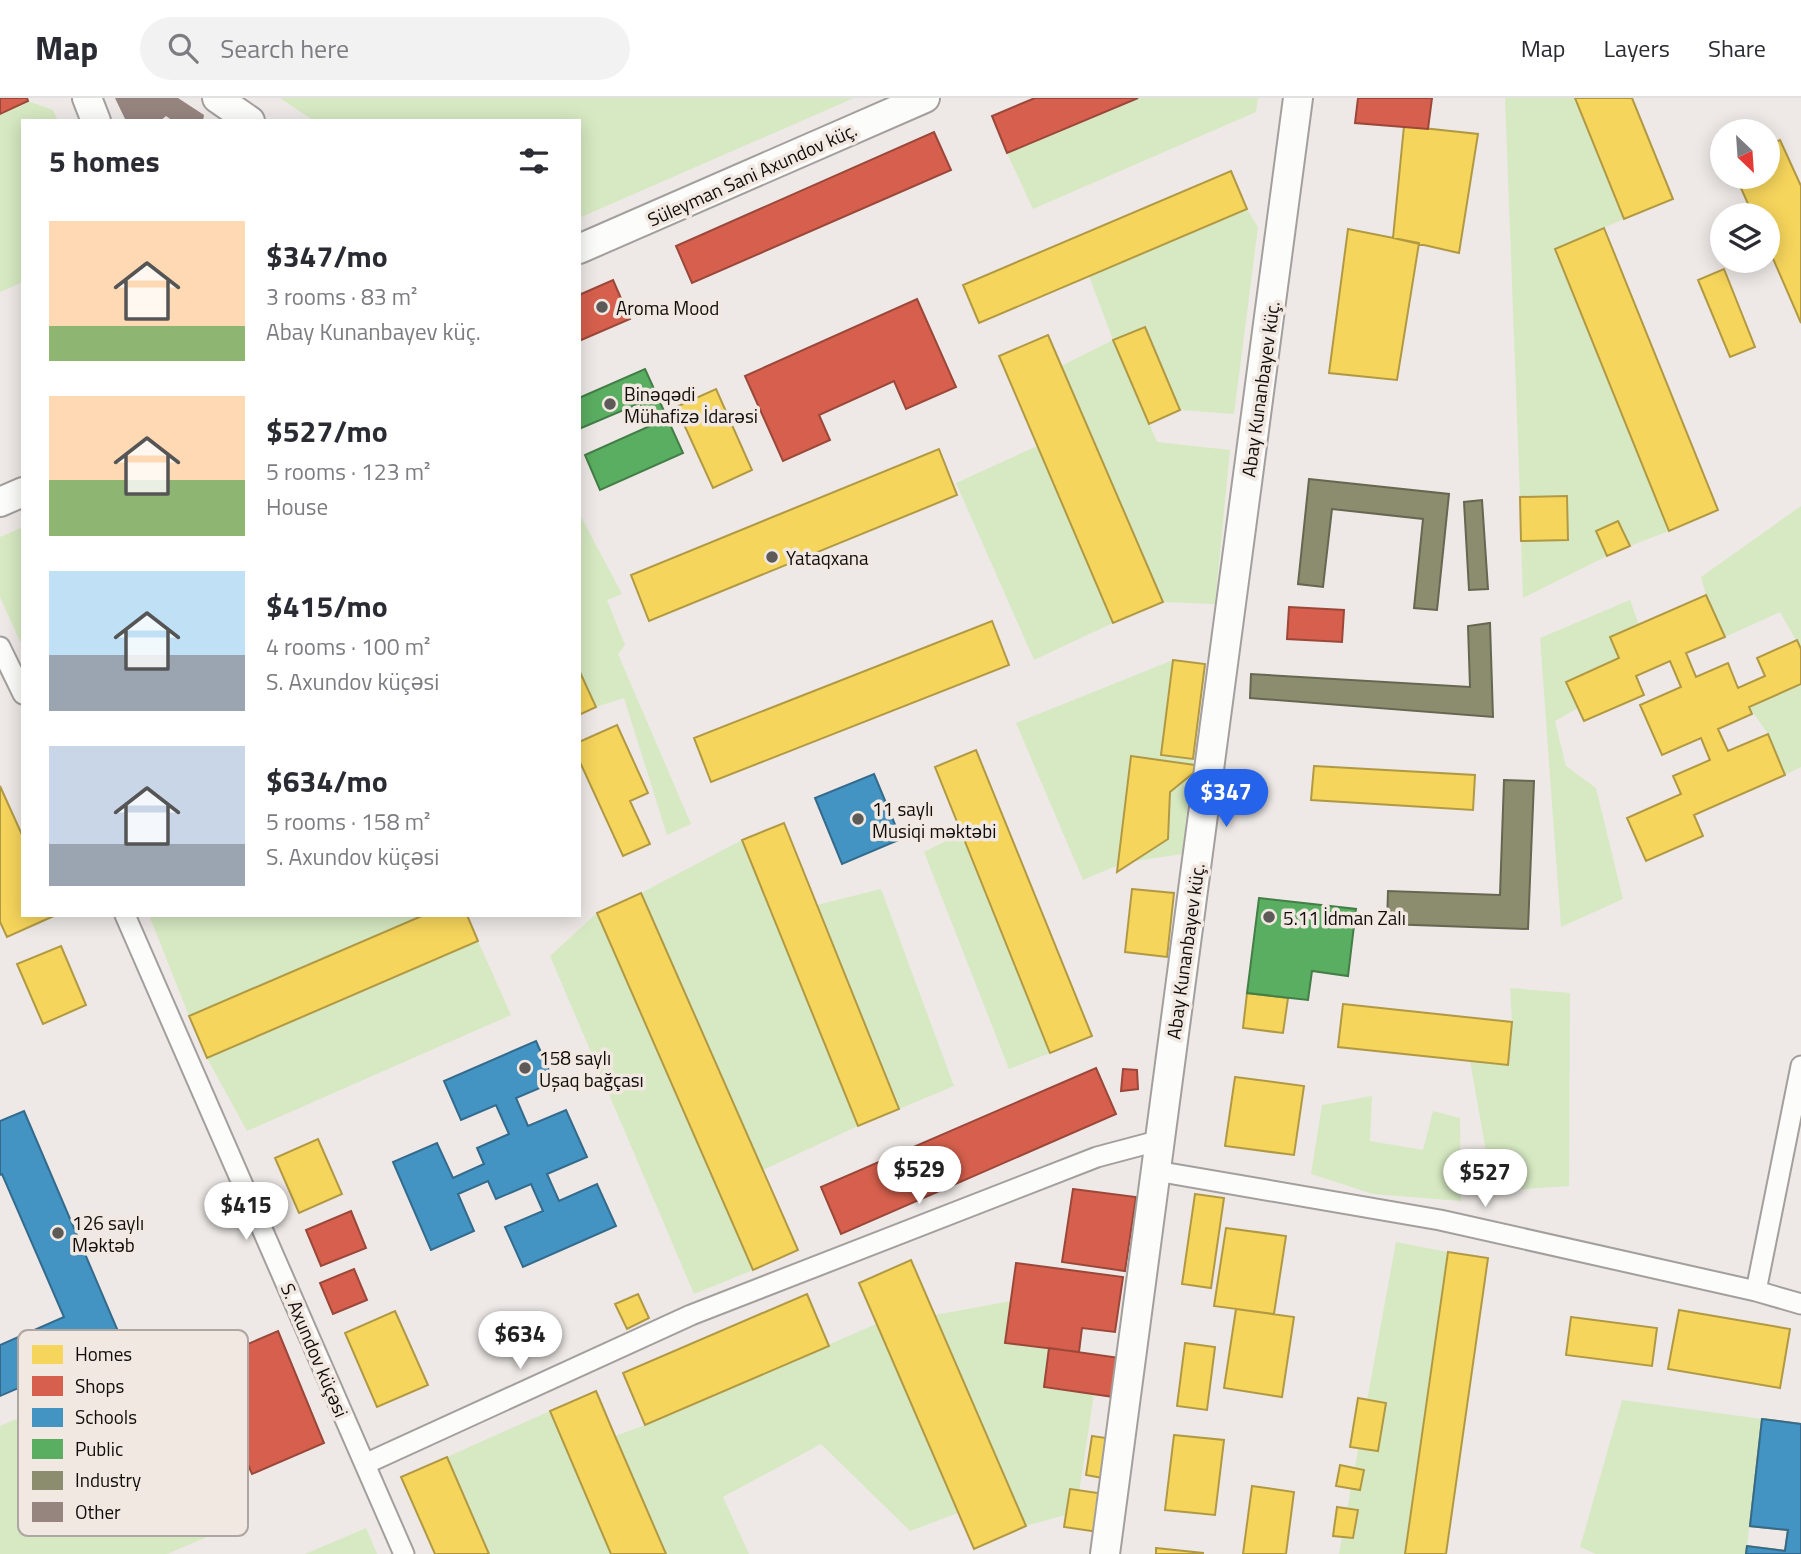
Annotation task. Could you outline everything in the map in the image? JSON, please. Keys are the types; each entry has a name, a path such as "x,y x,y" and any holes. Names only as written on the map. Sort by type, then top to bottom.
{"street":[{"path":"87,98 95,119"},
{"path":"218,98 247,119"},
{"name":"Süleyman Sani Axundov küç.","path":"581,248 925,98"},
{"name":"Abay Kunanbayev küç.","path":"1105,1554 1298,98"},
{"path":"0,502 21,493"},
{"path":"0,647 21,690"},
{"name":"S. Axundov küçəsi","path":"126,917 404,1554"},
{"path":"1756,1291 1801,1066"},
{"path":"365,1464 691,1315 1097,1157 1161,1140"},
{"path":"1156,1171 1440,1220 1756,1291 1801,1304"}],"green space":[{"path":"280,98 854,98 581,217 581,119 311,119"},
{"path":"1138,98 1258,98 1256,112 1033,209 1007,153"},
{"path":"1505,98 1575,98 1624,219 1555,249 1669,531 1630,546 1618,521 1596,532 1607,556 1523,598 1521,541 1568,539 1566,496 1520,497"},
{"path":"28,101 53,110 57,119 21,119 21,283 0,292 0,114"},
{"path":"1247,209 1258,227 1234,414 1180,410 1145,327 1114,340 1157,442 1230,450 1215,604 1163,602 1061,366 1113,340 1089,276"},
{"path":"1037,446 1113,623 1034,660 956,483"},
{"path":"1801,506 1801,649 1780,612 1725,637 1701,577"},
{"path":"581,517 622,594 607,600 625,645 618,654 691,824 667,835 624,698 596,707 581,674"},
{"path":"21,528 21,644 0,597 0,537"},
{"path":"1630,600 1639,625 1619,658 1567,682 1578,708 1555,721 1566,766 1596,788 1623,899 1561,927 1540,638"},
{"path":"1173,660 1161,754 1193,759 1182,854 1123,863 1083,880 1016,723"},
{"path":"1801,684 1801,767 1785,775 1768,734 1749,707"},
{"path":"961,833 1050,1053 1009,1069 924,852"},
{"path":"742,840 858,1126 763,1170 641,893"},
{"path":"881,889 954,1086 899,1109 817,905"},
{"path":"597,913 753,1270 694,1294 550,956"},
{"path":"150,917 419,917 189,1016"},
{"path":"478,941 511,1015 247,1131 207,1058"},
{"path":"1510,988 1570,993 1569,1186 1493,1191 1470,1061 1508,1065 1512,1022"},
{"path":"1372,1096 1370,1141 1423,1150 1433,1111 1460,1118 1461,1201 1373,1194 1311,1174 1322,1105"},
{"path":"1396,1242 1448,1252 1405,1554 1339,1554"},
{"path":"1011,1301 1005,1342 1049,1348 1044,1387 1094,1394 1076,1512 1026,1526 935,1315"},
{"path":"876,1324 958,1513 910,1531 821,1444 723,1497 749,1554 666,1554 615,1436"},
{"path":"1622,1400 1762,1419 1746,1554 1596,1554 1580,1547"},
{"path":"550,1411 611,1554 489,1554 447,1457"},
{"path":"18,1418 18,1536 209,1536 167,1554 0,1554 0,1426"},
{"path":"366,1528 377,1554 305,1554"}],"building: Homes":[{"path":"1575,98 1632,98 1673,199 1624,219"},
{"path":"1404,126 1478,134 1459,253 1393,238"},
{"path":"1780,140 1801,186 1801,323 1779,273 1780,203 1748,203 1741,189 1780,189"},
{"path":"1231,171 1247,209 979,323 963,285"},
{"path":"1604,228 1718,510 1669,531 1555,249"},
{"path":"1348,229 1419,243 1397,380 1329,373"},
{"path":"1715,273 1726,273 1755,347 1730,357 1698,280"},
{"path":"1145,327 1180,410 1149,424 1113,340"},
{"path":"1048,335 1163,602 1113,623 999,356"},
{"path":"716,389 752,470 713,488 676,407"},
{"path":"939,449 957,495 649,621 631,575"},
{"path":"1567,496 1568,540 1521,541 1520,497"},
{"path":"1618,521 1630,546 1607,556 1596,531"},
{"path":"1706,595 1725,637 1686,653 1696,677 1728,663 1738,688 1765,676 1757,658 1797,640 1801,649 1801,684 1749,707 1752,714 1718,729 1728,751 1768,734 1785,775 1694,815 1703,836 1646,861 1627,818 1681,794 1673,776 1710,760 1701,738 1662,755 1640,705 1681,687 1670,661 1636,676 1644,695 1584,721 1566,682 1619,658 1610,637"},
{"path":"992,621 1009,665 711,782 694,738"},
{"path":"1173,660 1205,664 1193,759 1161,755"},
{"path":"581,674 596,707 581,714"},
{"path":"617,725 648,793 630,801 650,844 623,856 581,764 581,741"},
{"path":"976,750 1092,1036 1050,1053 935,767"},
{"path":"1131,756 1202,766 1170,792 1168,839 1117,872"},
{"path":"1314,766 1475,775 1473,810 1311,800"},
{"path":"0,786 21,833 21,917 52,917 7,937 0,922"},
{"path":"784,823 899,1109 858,1126 742,840"},
{"path":"1132,889 1174,893 1167,957 1125,952"},
{"path":"641,893 798,1250 753,1270 597,913"},
{"path":"419,917 468,917 478,941 207,1058 189,1016"},
{"path":"61,946 86,1005 43,1024 17,964"},
{"path":"1247,993 1288,998 1283,1033 1243,1028"},
{"path":"1343,1004 1512,1022 1508,1065 1338,1047"},
{"path":"1235,1077 1304,1086 1294,1155 1225,1146"},
{"path":"318,1139 342,1194 299,1213 275,1158"},
{"path":"1195,1194 1224,1198 1211,1288 1182,1284"},
{"path":"1226,1228 1286,1236 1274,1314 1214,1306"},
{"path":"1448,1252 1488,1258 1446,1554 1405,1554"},
{"path":"911,1260 1026,1526 974,1549 859,1283"},
{"path":"638,1294 649,1318 627,1329 615,1304"},
{"path":"807,1294 829,1346 645,1425 623,1373"},
{"path":"1236,1309 1294,1317 1282,1397 1224,1388"},
{"path":"1679,1310 1790,1329 1780,1388 1668,1369"},
{"path":"395,1311 428,1385 377,1407 345,1333"},
{"path":"1571,1317 1657,1328 1652,1366 1566,1355"},
{"path":"1185,1343 1215,1347 1207,1410 1177,1406"},
{"path":"596,1391 666,1554 611,1554 550,1411"},
{"path":"1358,1398 1386,1403 1378,1451 1350,1447"},
{"path":"1762,1419 1801,1424 1801,1554 1746,1554 1747,1546 1785,1551 1788,1530 1750,1526"},
{"path":"1174,1435 1224,1440 1215,1515 1165,1510"},
{"path":"1092,1436 1113,1439 1108,1479 1086,1475"},
{"path":"447,1457 489,1554 435,1554 401,1477"},
{"path":"1340,1465 1364,1470 1360,1490 1336,1486"},
{"path":"1252,1486 1294,1492 1286,1554 1243,1554"},
{"path":"1070,1489 1105,1494 1099,1532 1064,1527"},
{"path":"1337,1507 1358,1510 1353,1538 1333,1536"},
{"path":"1156,1548 1203,1553 1203,1554 1156,1554"}],"building: Shops":[{"path":"0,98 27,98 28,101 0,114"},
{"path":"1035,98 1138,98 1007,153 992,116"},
{"path":"1358,98 1432,98 1428,129 1355,123"},
{"path":"934,132 951,170 692,283 676,246"},
{"name":"Aroma Mood","path":"613,280 630,319 581,340 581,294"},
{"path":"917,299 956,387 906,409 894,381 819,415 830,440 783,461 745,376"},
{"path":"1289,607 1344,610 1342,642 1287,639"},
{"path":"1096,1068 1116,1114 841,1234 821,1187"},
{"path":"1123,1069 1137,1070 1138,1089 1121,1091"},
{"path":"1073,1189 1136,1197 1125,1271 1062,1262"},
{"path":"351,1211 366,1248 321,1266 306,1230"},
{"path":"1016,1263 1123,1277 1115,1332 1082,1328 1079,1352 1005,1343"},
{"path":"354,1269 367,1300 333,1314 320,1283"},
{"path":"278,1331 324,1443 252,1474 248,1465 248,1344"},
{"path":"1049,1348 1120,1358 1114,1397 1044,1387"}],"building: Schools":[{"name":"11 saylı Musiqi məktəbi","path":"874,774 901,839 842,864 815,798"},
{"path":"536,1041 554,1082 516,1098 528,1126 566,1110 587,1157 547,1174 559,1201 597,1184 616,1226 523,1267 505,1227 543,1211 531,1184 496,1199 488,1181 458,1194 474,1231 431,1250 393,1162 437,1143 453,1178 484,1164 477,1148 509,1134 496,1105 461,1120 444,1081"},
{"path":"24,1111 117,1330 34,1330 64,1317 2,1174 0,1175 0,1121"},
{"path":"18,1337 18,1388 0,1396 0,1345"},
{"path":"1762,1419 1801,1424 1801,1554 1746,1554 1747,1546 1785,1551 1788,1530 1750,1526"}],"building: Public":[{"path":"645,369 683,453 600,490 585,455 650,426 640,403 581,428 581,397"},
{"path":"1259,898 1356,909 1348,976 1312,971 1308,1000 1247,993"}],"building: Industry":[{"path":"1309,479 1449,494 1437,610 1414,608 1423,519 1332,509 1323,587 1298,584"},
{"path":"1482,500 1488,589 1469,590 1464,502"},
{"path":"1490,623 1493,717 1250,698 1251,674 1470,687 1468,626"},
{"path":"1504,780 1534,781 1528,929 1387,924 1388,891 1500,895"}],"building: Other":[{"path":"115,98 178,98 204,115 203,119 170,119 166,116 162,119 125,119"}],"place":[{"name":"Aroma Mood","path":"602,307"},
{"name":"Binəqədi Mühafizə İdarəsi","path":"610,404"},
{"name":"Yataqxana","path":"772,557"},
{"name":"11 saylı Musiqi məktəbi","path":"858,819"},
{"name":"5.11 İdman Zalı","path":"1269,917"},
{"name":"158 saylı Uşaq bağçası","path":"525,1068"},
{"name":"126 saylı Məktəb","path":"58,1233"}]}
